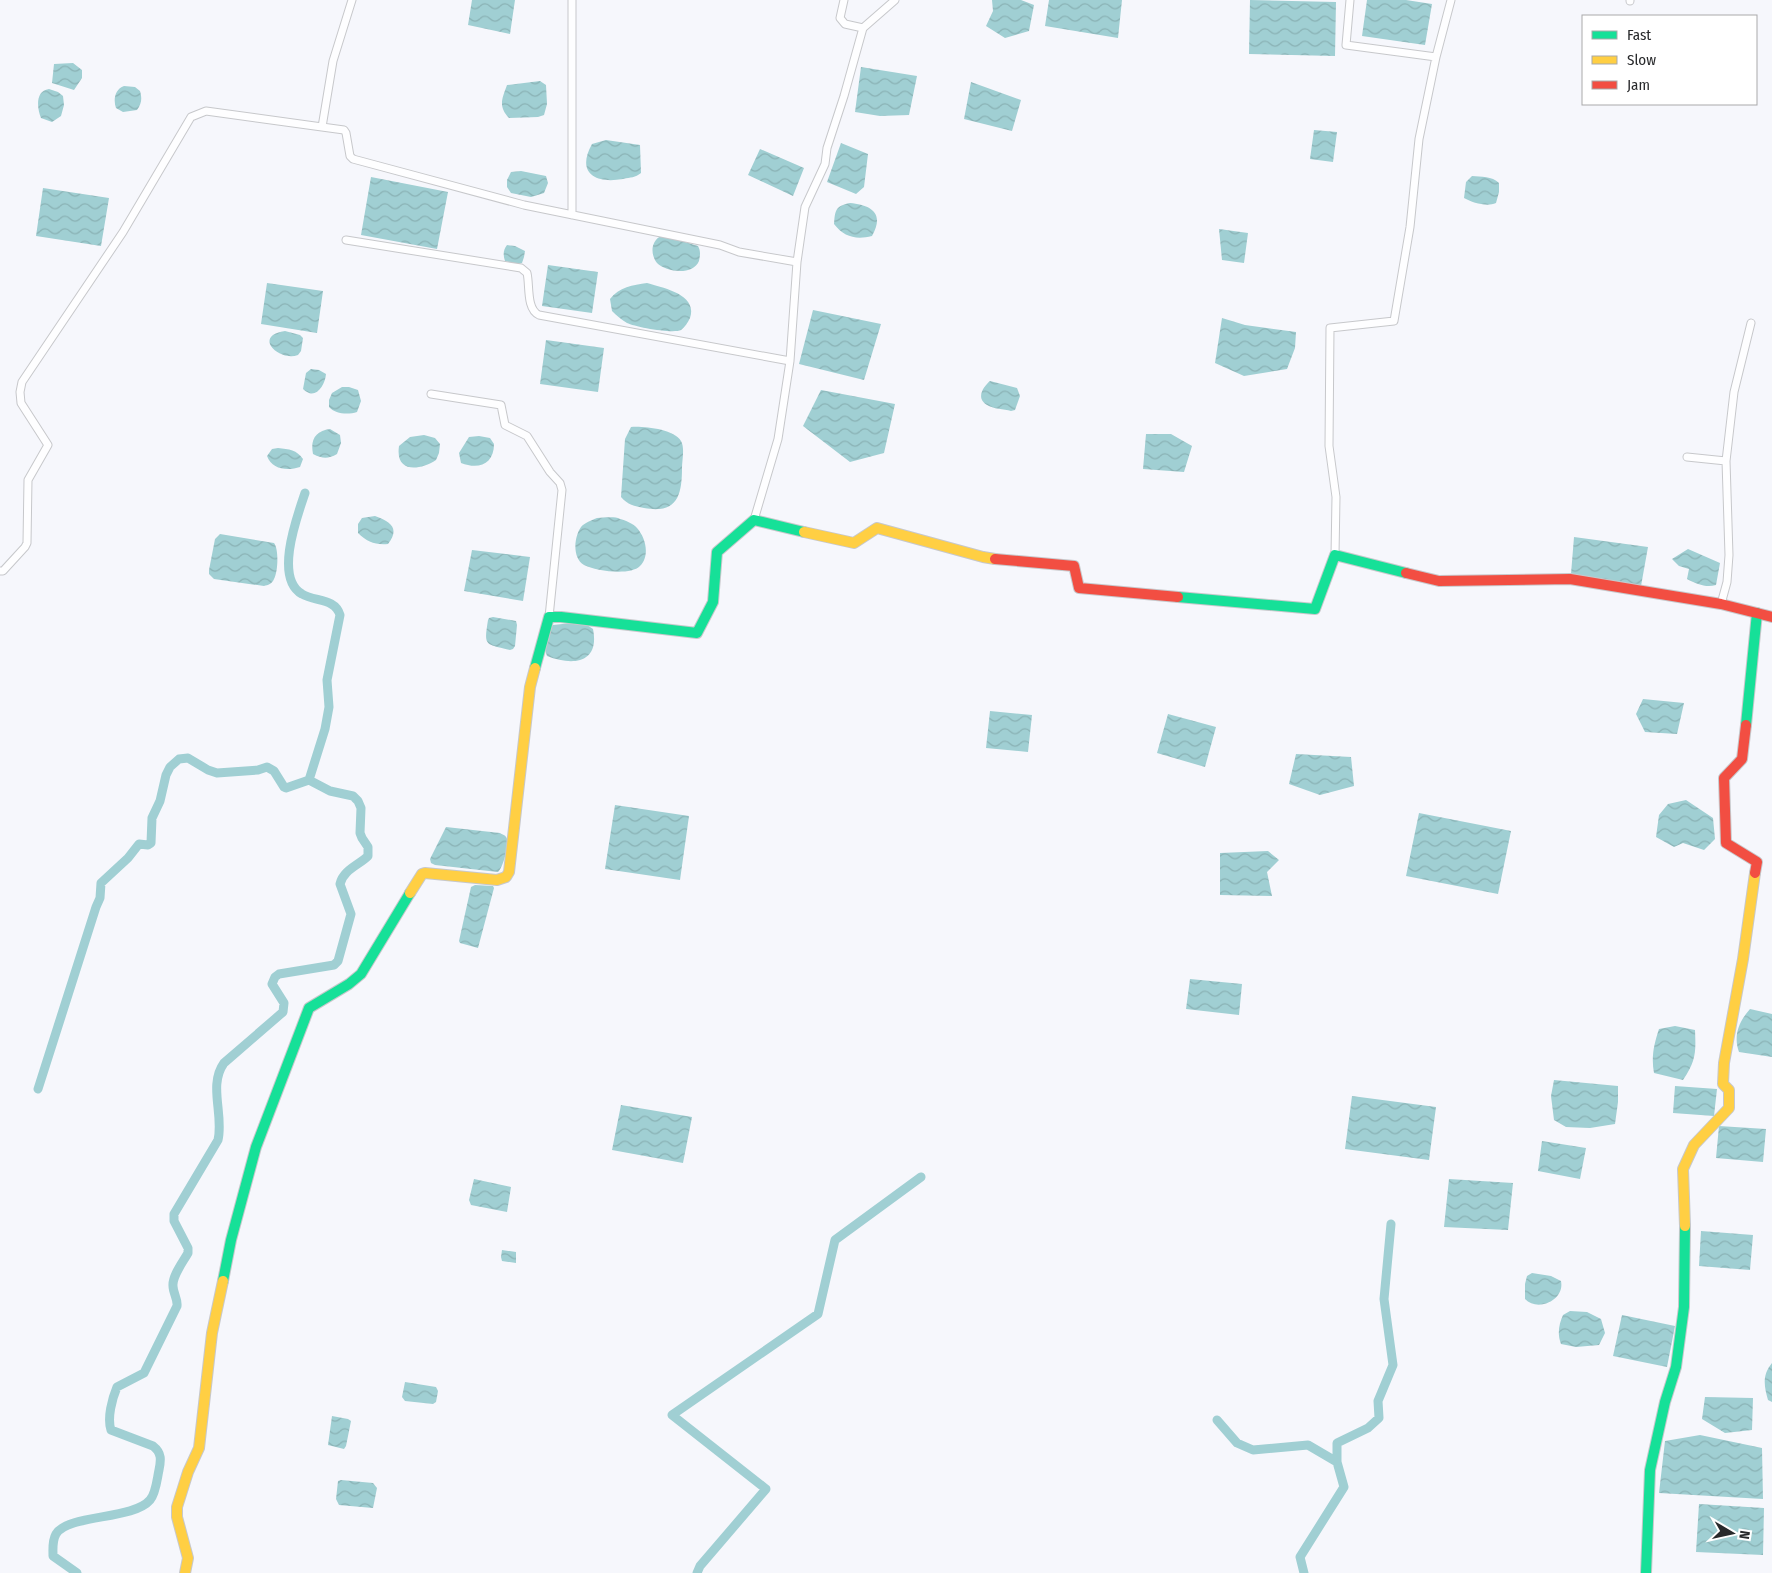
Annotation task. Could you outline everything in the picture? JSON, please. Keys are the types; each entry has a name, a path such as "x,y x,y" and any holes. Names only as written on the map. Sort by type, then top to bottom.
{"street":[{"path":"322,127 333,61 352,0"},
{"path":"572,0 572,215"},
{"path":"844,0 840,18 845,24 863,28"},
{"path":"549,617 697,633 713,602 717,552 754,520 778,439 790,361 797,262 805,206 825,164 827,148 863,28 895,0"},
{"path":"1350,0 1346,45 1436,57"},
{"path":"754,520 854,543 877,528 983,557 1074,566 1079,588 1315,609 1335,555 1336,497 1329,446 1330,328 1394,322 1410,227 1419,139 1436,57 1451,0"},
{"path":"0,571 3,571 25,547 27,542 28,480 48,445 21,403 20,392 22,382 123,232 191,117 206,111 344,130 350,156 353,159 524,205 720,245 739,252 797,262"},
{"path":"346,240 521,268 527,273 531,306 539,315 790,361"},
{"path":"1721,604 1727,582 1729,555 1726,461 1734,392 1751,323"},
{"path":"185,1573 188,1558 177,1517 177,1507 188,1472 199,1448 212,1333 231,1240 256,1147 309,1008 321,999 352,984 362,974 422,874 497,880 506,877 510,872 530,687 549,617 562,490 560,483 550,472 526,436 505,425 500,405 431,394"},
{"path":"1687,457 1726,461"},
{"path":"1335,555 1439,581 1570,579 1721,604 1772,617"},
{"path":"1646,1573 1650,1470 1665,1402 1676,1367 1684,1308 1685,1236 1683,1169 1694,1145 1730,1108 1729,1090 1723,1084 1724,1063 1743,959 1757,862 1726,843 1724,778 1742,758 1757,613"}],"water":[{"path":"472,0 515,0 510,34 468,25"},
{"path":"992,0 1021,0 1034,5 1029,31 1005,38 986,26 993,11"},
{"path":"1049,0 1122,0 1118,38 1045,26"},
{"path":"1250,0 1336,2 1335,56 1249,54"},
{"path":"1367,0 1406,0 1432,4 1425,45 1362,36"},
{"path":"73,63 82,70 82,78 74,90 52,83 54,64"},
{"path":"861,67 917,76 909,115 880,116 855,112"},
{"path":"540,81 546,85 547,104 544,115 509,118 502,106 507,85"},
{"path":"971,82 1021,100 1012,131 964,119"},
{"path":"121,87 135,87 140,91 141,100 137,110 123,112 116,108 116,95"},
{"path":"49,89 63,96 64,105 61,116 52,122 41,118 38,105 41,93"},
{"path":"1314,130 1337,132 1333,162 1310,159"},
{"path":"606,140 640,145 641,173 633,177 613,180 604,180 591,174 587,169 586,162 592,144"},
{"path":"841,143 868,154 864,187 856,194 827,182"},
{"path":"760,149 804,168 793,196 748,175"},
{"path":"521,171 546,176 548,183 544,193 531,197 511,193 507,187 507,180 511,172"},
{"path":"1472,176 1490,178 1499,183 1496,203 1480,204 1464,198 1466,182"},
{"path":"371,177 448,192 437,249 361,235"},
{"path":"43,188 109,198 101,246 36,236"},
{"path":"850,203 870,208 874,212 877,221 872,236 861,238 846,235 834,224 837,210 841,206"},
{"path":"1219,229 1248,233 1244,263 1222,260"},
{"path":"661,236 698,246 700,255 696,266 685,271 679,271 667,269 657,263 653,256 653,244"},
{"path":"507,245 515,246 525,251 522,263 517,264 505,261 504,253"},
{"path":"548,265 598,272 592,313 542,306"},
{"path":"267,283 323,291 317,333 261,324"},
{"path":"647,283 678,293 689,303 691,310 690,318 681,330 663,331 631,325 612,311 610,299 614,295 622,289"},
{"path":"813,310 881,324 864,380 799,364"},
{"path":"1222,318 1245,325 1296,332 1295,348 1287,369 1244,376 1215,363"},
{"path":"285,331 300,335 303,338 301,351 298,355 283,355 272,348 270,338 275,334"},
{"path":"546,340 604,348 598,392 540,384"},
{"path":"311,369 319,370 326,374 324,383 315,393 307,392 303,389 306,373"},
{"path":"990,381 1017,388 1020,396 1015,410 995,408 983,402 982,392"},
{"path":"342,387 358,390 361,401 357,412 342,413 329,407 332,393"},
{"path":"821,390 895,404 884,453 850,462 803,426"},
{"path":"631,427 665,431 681,441 683,451 681,487 679,495 671,505 655,509 644,508 631,505 621,497 625,439"},
{"path":"330,429 340,435 341,443 337,454 325,458 313,454 312,444 315,437 321,432"},
{"path":"1146,434 1171,434 1192,446 1184,472 1143,469"},
{"path":"424,435 435,438 440,444 436,460 416,468 404,465 399,455 399,446 410,437"},
{"path":"469,437 490,438 494,444 488,461 474,466 461,463 459,453"},
{"path":"278,448 298,454 303,459 300,467 286,469 276,467 269,461 267,456 272,449"},
{"path":"375,516 392,526 393,534 388,544 372,542 358,533 358,524 362,518"},
{"path":"597,518 618,518 629,522 637,528 643,537 646,547 645,557 640,566 629,571 613,572 589,567 580,562 577,558 575,547 577,536 584,524"},
{"path":"220,534 274,543 277,550 277,561 275,576 272,582 264,586 214,579 209,574 209,570 215,539"},
{"path":"1574,537 1648,547 1641,586 1571,574"},
{"path":"1688,549 1720,563 1716,585 1705,586 1687,579 1689,569 1679,566 1672,559"},
{"path":"472,550 530,557 523,601 464,591"},
{"path":"493,617 516,621 515,646 513,649 510,650 491,645 486,639 488,620"},
{"path":"572,623 587,625 593,629 594,641 588,656 574,661 566,661 547,656 546,640 553,625"},
{"path":"1643,699 1684,703 1677,734 1645,732 1636,714"},
{"path":"990,711 1032,715 1028,752 986,748"},
{"path":"1168,714 1216,727 1205,767 1157,753"},
{"path":"1296,754 1351,757 1354,786 1320,795 1289,784"},
{"path":"1686,800 1713,818 1715,839 1704,850 1683,843 1674,847 1656,837 1659,815 1668,804"},
{"path":"615,805 689,816 680,880 605,869"},
{"path":"1419,813 1511,831 1498,894 1406,876"},
{"path":"446,827 500,833 505,836 507,838 506,851 502,866 498,872 431,863 430,859"},
{"path":"1268,851 1279,860 1267,872 1272,896 1220,895 1220,853"},
{"path":"475,885 493,886 494,888 478,948 460,943 459,941 471,887"},
{"path":"1190,979 1242,984 1239,1015 1186,1009"},
{"path":"1750,1009 1772,1014 1772,1057 1739,1052 1737,1046 1738,1029"},
{"path":"1675,1026 1695,1030 1694,1056 1683,1080 1654,1073 1654,1051 1659,1029"},
{"path":"1554,1080 1618,1086 1615,1124 1590,1128 1566,1127 1554,1120 1551,1096"},
{"path":"1675,1086 1717,1089 1714,1116 1673,1113"},
{"path":"1352,1096 1436,1107 1429,1160 1345,1149"},
{"path":"621,1105 692,1117 683,1163 612,1150"},
{"path":"1719,1126 1766,1129 1763,1162 1716,1158"},
{"path":"1542,1141 1586,1148 1580,1179 1538,1171"},
{"path":"474,1179 511,1187 507,1212 471,1205 469,1200"},
{"path":"1449,1179 1513,1183 1508,1230 1444,1227"},
{"path":"1701,1231 1753,1235 1750,1270 1699,1266"},
{"path":"502,1250 516,1252 516,1263 502,1261"},
{"path":"1532,1273 1551,1276 1561,1281 1559,1294 1555,1299 1543,1304 1536,1304 1530,1303 1525,1299 1527,1276"},
{"path":"1570,1311 1587,1312 1601,1319 1605,1333 1599,1345 1576,1347 1561,1344 1560,1322 1563,1315"},
{"path":"1622,1315 1675,1326 1667,1367 1613,1356"},
{"path":"1772,1363 1772,1402 1768,1400 1765,1376"},
{"path":"405,1382 436,1387 438,1391 436,1402 433,1404 405,1401 402,1397"},
{"path":"1705,1397 1753,1398 1752,1430 1725,1433 1702,1419"},
{"path":"332,1416 351,1421 344,1449 328,1445"},
{"path":"1700,1435 1762,1448 1763,1499 1659,1493 1665,1441"},
{"path":"338,1481 373,1483 377,1488 373,1508 339,1505 336,1499"},
{"path":"1699,1504 1764,1508 1763,1555 1696,1552"}],"waterway":[{"path":"77,1573 53,1556 53,1542 56,1534 73,1523 130,1511 142,1506 150,1500 155,1490 160,1463 158,1451 153,1446 111,1430 111,1409 117,1387 144,1373 177,1306 173,1282 188,1253 188,1248 174,1221 174,1214 218,1140 217,1081 219,1072 224,1063 283,1012 284,1003 272,984 275,977 279,974 334,965 338,961 351,914 340,884 344,875 368,856 368,847 360,833 361,808 358,801 353,796 330,791 309,780 325,729 329,707 327,680 340,615 334,606 329,603 302,594 294,586 290,575 290,546 305,493"},
{"path":"38,1089 100,898 101,883 128,858 139,844 148,845 151,843 152,818 160,801 166,775 170,767 179,759 188,758 217,773 258,770 267,767 274,771 286,788 309,780"},
{"path":"697,1573 700,1566 766,1489 672,1415 818,1314 835,1240 921,1177"},
{"path":"1304,1573 1300,1557 1344,1487 1337,1462 1337,1443 1368,1428 1379,1418 1378,1401 1393,1365 1384,1299 1391,1224"},
{"path":"1217,1420 1237,1443 1253,1450 1308,1445 1337,1462"}],"traffic: fast":[{"path":"535,668 549,617 697,633 713,602 717,552 754,520 804,532"},
{"path":"1178,597 1315,609 1335,555 1406,573"},
{"path":"1746,725 1757,613"},
{"path":"223,1281 231,1240 256,1147 309,1008 349,984 361,974 410,893"},
{"path":"1646,1573 1650,1470 1665,1402 1676,1367 1684,1307 1685,1226"}],"traffic: slow":[{"path":"804,532 854,543 877,528 995,559"},
{"path":"410,893 422,874 425,873 497,880 506,877 509,872 530,687 535,668"},
{"path":"1685,1226 1683,1169 1694,1145 1729,1108 1729,1090 1723,1084 1724,1063 1743,959 1755,873"},
{"path":"185,1573 188,1558 177,1517 177,1507 188,1472 199,1448 212,1333 223,1281"}],"traffic: jam":[{"path":"995,559 1074,566 1079,588 1178,597"},
{"path":"1406,573 1439,581 1570,579 1721,604 1772,617"},
{"path":"1746,725 1742,759 1724,778 1726,843 1757,862 1755,873"}]}
